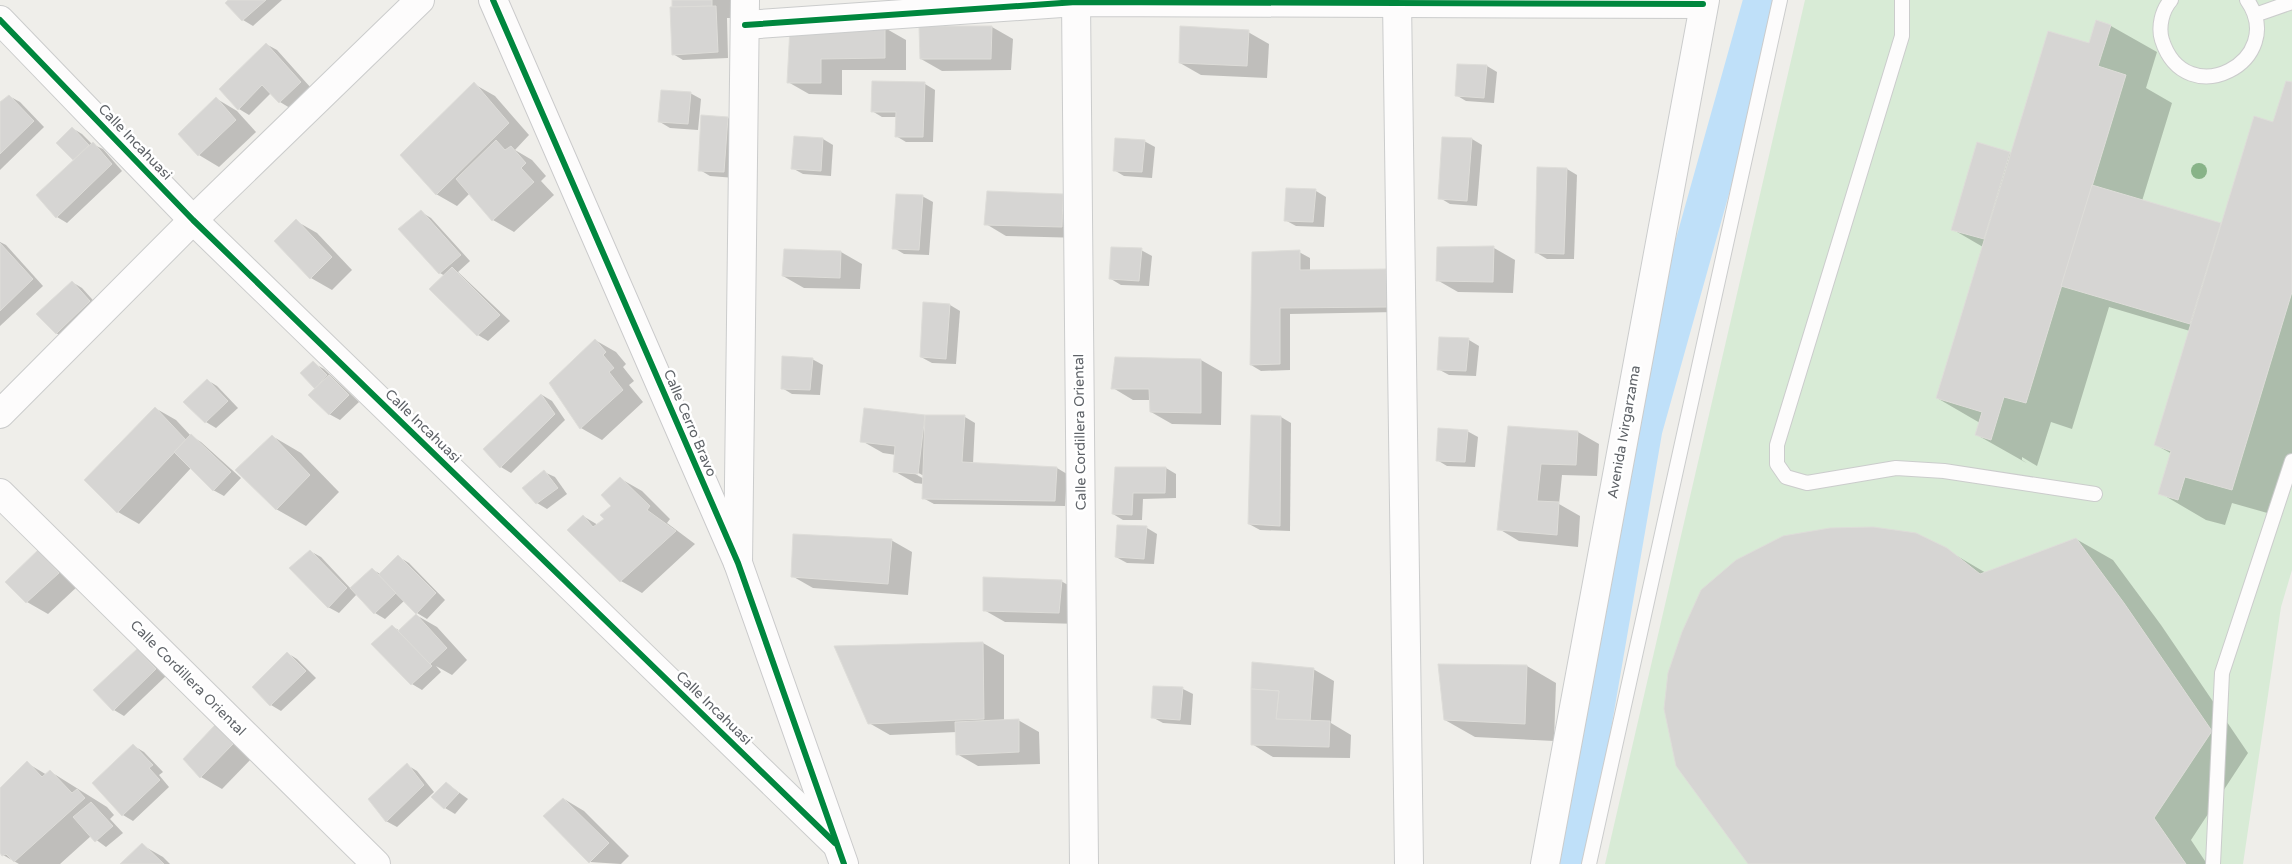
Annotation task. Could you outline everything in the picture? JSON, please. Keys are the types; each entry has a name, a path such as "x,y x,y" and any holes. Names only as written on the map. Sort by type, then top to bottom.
{"street":[{"path":"0,414 193,220 420,0"},
{"name":"Calle Cerro Bravo","path":"493,0 738,563 840,853"},
{"path":"738,563 745,13 1076,1 1704,2"},
{"name":"Calle Cordillera Oriental","path":"1076,1 1084,864"},
{"path":"1396,2 1410,864"},
{"name":"Avenida Ivirgarzama","path":"1545,864 1704,2"},
{"name":"Calle Incahuasi","path":"0,20 193,220 840,853"},
{"name":"Calle Cordillera Oriental","path":"0,493 376,864"}],"lane":[{"path":"1589,864 1780,0"},
{"path":"1902,0 1902,36 1777,445 1777,464 1786,477 1807,483 1896,468 1944,471 2095,494"},
{"path":"2170,0 2161,19 2161,36 2166,51 2176,64 2190,73 2206,77 2222,75 2237,67 2247,57 2254,44 2256,30 2255,15 2247,0"},
{"path":"2255,15 2292,2"},
{"path":"2213,864 2222,673 2292,462"}],"green space":[{"path":"1805,0 2292,0 2292,570 2281,607 2243,864 1605,864"}],"building":[{"path":"228,0 266,0 242,21 225,3"},
{"path":"672,0 712,0 712,6 672,7"},
{"path":"716,6 718,52 672,55 670,7"},
{"path":"2096,20 2111,25 2098,66 2126,75 2026,403 2004,397 1991,440 1975,435 1982,412 1936,398 2048,31 2089,43"},
{"path":"919,26 992,26 991,59 920,59"},
{"path":"1180,26 1249,30 1247,66 1179,63"},
{"path":"885,27 885,58 821,59 821,83 787,83 790,28"},
{"path":"266,43 301,82 279,103 262,85 238,110 219,89"},
{"path":"1457,64 1487,65 1484,98 1455,96"},
{"path":"872,81 925,82 923,137 895,137 896,112 871,112"},
{"path":"2286,81 2292,82 2292,292 2232,490 2185,477 2178,500 2158,494 2171,451 2154,445 2254,116 2273,122"},
{"path":"474,82 509,123 436,195 400,155"},
{"path":"661,90 691,92 688,124 658,122"},
{"path":"9,95 34,121 0,154 0,102"},
{"path":"216,97 236,120 198,156 178,134"},
{"path":"701,115 728,117 724,172 698,171"},
{"path":"72,127 89,145 73,160 56,143"},
{"path":"794,136 823,138 821,171 791,169"},
{"path":"1442,137 1472,138 1467,201 1438,199"},
{"path":"1115,138 1145,140 1142,172 1113,171"},
{"path":"496,140 505,150 511,146 526,163 521,168 534,182 492,221 456,179"},
{"path":"93,142 112,164 56,218 36,195"},
{"path":"1977,142 2010,152 1984,239 1951,230"},
{"path":"1537,167 1567,168 1564,254 1535,253"},
{"path":"2092,185 2221,223 2190,324 2061,286"},
{"path":"1286,188 1316,189 1313,222 1284,221"},
{"path":"987,191 1063,194 1062,227 984,225"},
{"path":"896,194 923,195 919,250 892,249"},
{"path":"421,210 461,255 439,274 398,229"},
{"path":"296,219 332,257 310,279 274,241"},
{"path":"0,243 33,279 0,311"},
{"path":"1494,246 1493,282 1436,281 1437,247"},
{"path":"1111,247 1142,248 1139,281 1109,279"},
{"path":"784,249 841,251 840,278 782,276"},
{"path":"1300,250 1300,270 1386,269 1387,307 1280,308 1280,364 1250,365 1252,252"},
{"path":"452,267 500,315 477,336 429,289"},
{"path":"72,281 90,301 56,334 36,314"},
{"path":"923,302 950,304 946,359 920,357"},
{"path":"1439,337 1469,338 1466,371 1437,370"},
{"path":"595,339 606,352 603,355 614,368 609,372 623,390 580,429 549,383"},
{"path":"782,356 813,358 810,390 781,389"},
{"path":"1115,357 1201,359 1201,413 1150,412 1149,389 1111,389"},
{"path":"313,361 327,375 315,389 300,373"},
{"path":"329,375 349,395 329,415 308,395"},
{"path":"207,379 228,401 205,423 183,402"},
{"path":"541,394 555,414 500,468 483,449"},
{"path":"155,407 186,440 117,513 84,480"},
{"path":"864,408 925,415 918,474 893,472 895,446 860,442"},
{"path":"925,415 965,415 962,462 1057,467 1055,501 922,499"},
{"path":"1251,415 1281,416 1280,526 1248,524"},
{"path":"1508,426 1578,431 1576,465 1541,464 1537,501 1559,502 1557,535 1497,530"},
{"path":"1438,428 1468,430 1465,462 1436,461"},
{"path":"191,434 231,472 213,491 174,452"},
{"path":"272,435 310,475 276,510 235,470"},
{"path":"1115,467 1166,467 1165,493 1133,493 1132,515 1112,514"},
{"path":"544,470 558,488 536,504 522,488"},
{"path":"620,477 650,506 647,510 676,531 620,582 567,530 583,515 593,527 604,519 600,515 611,506 601,495"},
{"path":"1117,525 1147,526 1144,559 1115,557"},
{"path":"1873,527 1916,533 1947,548 1980,574 2076,538 2124,603 2212,731 2154,818 2186,864 1748,864 1676,766 1664,709 1668,673 1682,632 1701,590 1736,560 1783,536 1830,528"},
{"path":"793,534 892,539 888,584 791,577"},
{"path":"38,550 59,573 26,603 5,582"},
{"path":"310,550 347,588 328,608 289,568"},
{"path":"398,555 436,593 416,614 378,575"},
{"path":"372,568 396,593 374,614 350,588"},
{"path":"983,577 1062,580 1059,613 983,611"},
{"path":"416,614 447,648 430,664 398,631"},
{"path":"392,625 432,666 411,685 371,644"},
{"path":"983,642 984,719 868,724 834,646"},
{"path":"137,649 156,669 113,711 93,690"},
{"path":"287,652 306,671 270,706 252,687"},
{"path":"1252,662 1314,668 1310,722 1276,719 1279,691 1251,689"},
{"path":"1438,664 1527,665 1525,724 1444,720"},
{"path":"1153,686 1183,687 1180,720 1151,718"},
{"path":"1251,689 1279,691 1276,719 1330,721 1329,747 1251,745"},
{"path":"1019,719 1019,752 956,755 955,722"},
{"path":"215,725 233,744 200,778 183,759"},
{"path":"133,744 153,765 149,768 160,780 122,816 92,783"},
{"path":"27,761 42,777 50,770 72,793 77,789 85,798 14,862 6,854 2,856 0,853 0,788"},
{"path":"407,763 424,785 386,822 368,799"},
{"path":"446,782 459,793 444,809 431,797"},
{"path":"563,798 609,843 589,863 543,816"},
{"path":"91,802 113,826 95,842 73,817"},
{"path":"142,843 164,864 120,864"}],"waterway":[{"path":"1568,864 1643,429 1763,0"}],"cycle path":[{"path":"493,0 738,563 844,864"},
{"path":"745,25 1076,2 1703,4"},
{"path":"0,20 193,220 835,843"}]}
